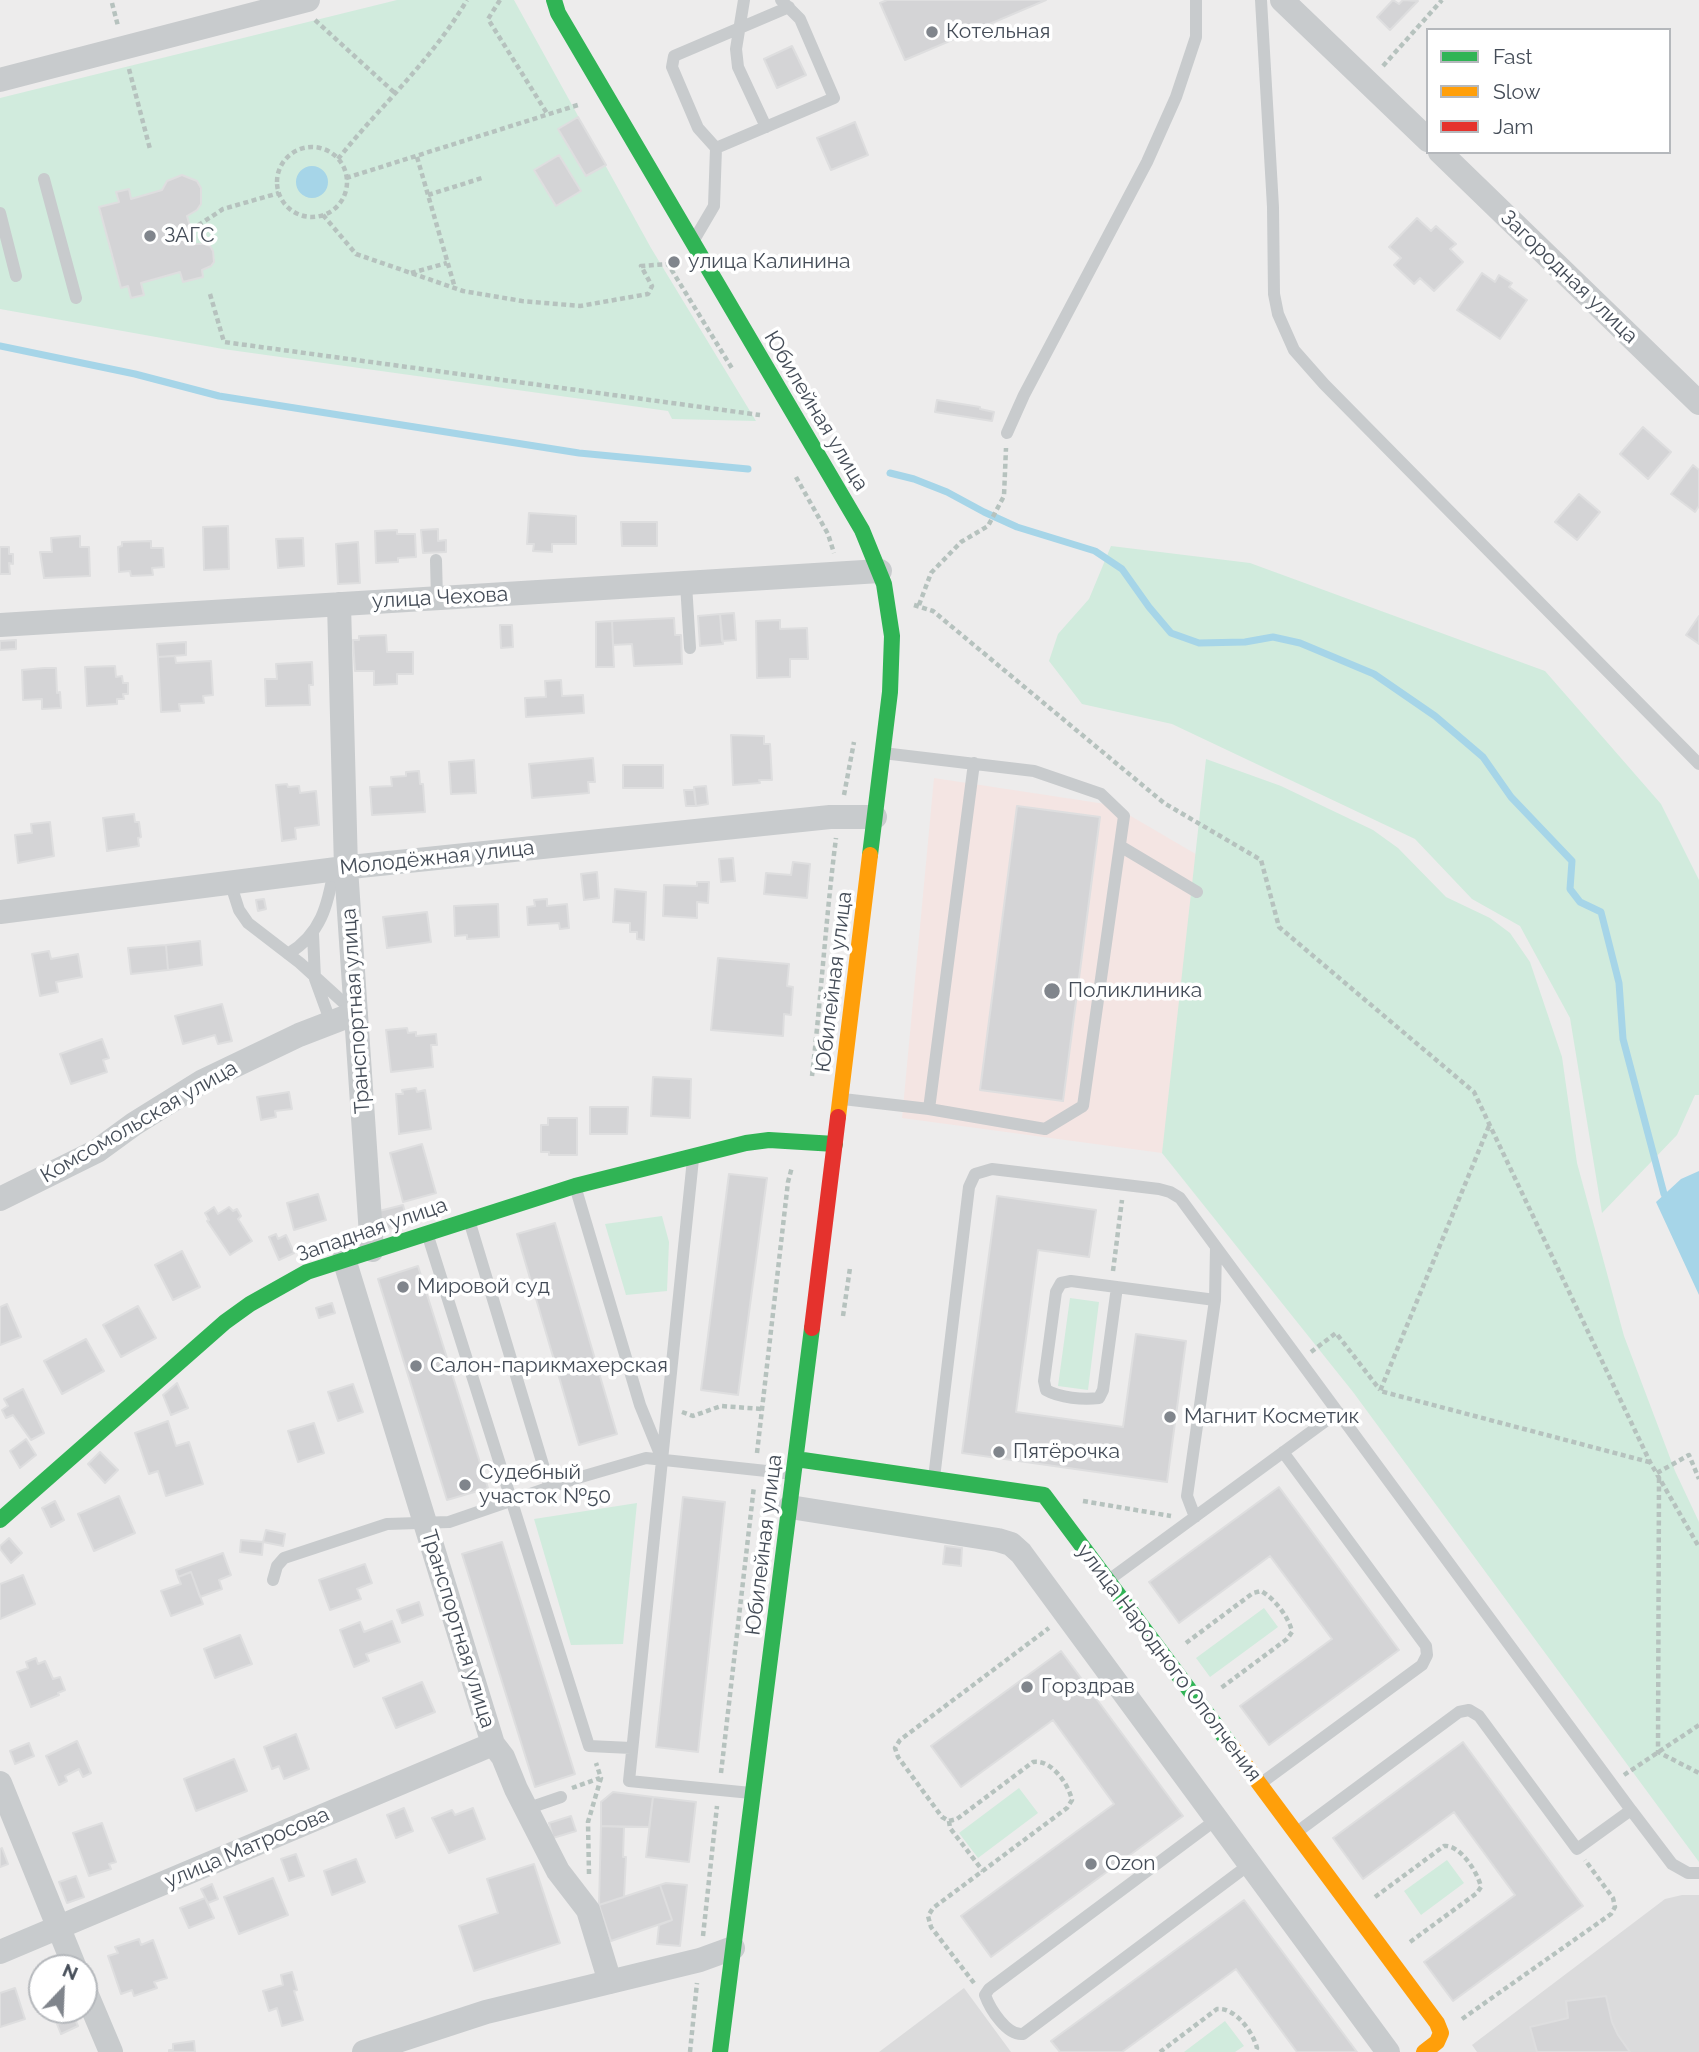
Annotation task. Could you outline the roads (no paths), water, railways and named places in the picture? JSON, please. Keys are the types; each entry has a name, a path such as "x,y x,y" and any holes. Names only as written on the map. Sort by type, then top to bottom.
{"main road":[{"name":"Юбилейная улица","path":"554,0 558,13 862,530 880,572 888,603 892,644 890,692 841,1099 720,2052"},
{"name":"Западная улица","path":"0,1520 233,1316 307,1272 575,1186 694,1155 757,1142 800,1141 835,1144"},
{"name":"улица Народного Ополчения","path":"795,1467 934,1478 1044,1495 1437,2023 1441,2033 1437,2042 1424,2052"}],"street":[{"path":"0,80 307,0"},
{"path":"1282,0 1426,139"},
{"name":"Загородная улица","path":"1442,154 1699,403"},
{"name":"улица Чехова","path":"0,625 880,572"},
{"name":"Транспортная улица","path":"339,604 340,869 356,1013 372,1250"},
{"name":"Молодёжная улица","path":"0,912 340,869 840,817 875,817"},
{"name":"Комсомольская улица","path":"0,1199 97,1151 134,1124 203,1081 356,1013"},
{"name":"Транспортная улица","path":"344,1259 493,1744 503,1757 558,1871 588,1910 610,1982"},
{"path":"790,1507 993,1539 1011,1545 1021,1553 1388,2052"},
{"name":"улица Матросова","path":"0,1952 493,1744"},
{"path":"0,1783 69,1954"},
{"path":"364,2052 486,2012 700,1960 713,1953 733,1948"},
{"path":"98,2021 111,2052"}],"lane":[{"path":"744,0 736,49 738,67 766,127"},
{"path":"1007,433 1024,395 1147,162 1176,97 1196,37 1196,0"},
{"path":"1261,0 1273,207 1274,294 1278,314 1294,350 1324,384 1699,764"},
{"path":"692,243 714,206 716,148 698,128 672,67 674,55 739,28 785,4 800,19 834,98 716,148"},
{"path":"44,179 76,298"},
{"path":"0,214 16,276"},
{"path":"436,560 437,598"},
{"path":"686,583 690,648"},
{"path":"841,1099 929,1109 1045,1129 1083,1106 1124,816 1101,794 1034,771 883,753"},
{"path":"929,1109 974,763"},
{"path":"1120,846 1197,892"},
{"path":"288,954 302,946 313,934 324,915 340,869"},
{"path":"230,882 239,910 248,923 356,1013"},
{"path":"313,934 315,979 331,1023"},
{"path":"694,1155 629,1781 754,1793"},
{"path":"934,1478 969,1186 975,1174 992,1169 1170,1192 1180,1198 1672,1864 1688,1873 1699,1873"},
{"path":"575,1186 640,1405 663,1460"},
{"path":"469,1219 550,1488"},
{"path":"427,1233 589,1746 631,1748"},
{"path":"1195,1517 1187,1496 1215,1300 1216,1247"},
{"path":"1114,1286 1103,1390 1099,1398 1054,1394 1046,1390 1044,1381 1056,1292 1061,1283 1071,1281 1114,1286 1215,1300"},
{"path":"1108,1581 1338,1412"},
{"path":"1259,1784 1422,1665 1427,1655 1426,1646 1283,1452"},
{"path":"273,1580 277,1566 285,1558 387,1524 449,1522 646,1458 755,1470 795,1467"},
{"path":"1295,1833 1460,1712 1469,1710 1479,1716 1577,1849 1631,1810"},
{"path":"526,1809 561,1797"},
{"path":"1217,1819 989,1989 985,1995 1010,2032 1023,2034 1250,1864"}],"water":[{"path":"312,166 323,171 328,182 323,193 312,198 301,193 296,182 301,171"},
{"path":"1699,1171 1699,1295 1656,1202 1681,1179"}],"waterway":[{"path":"0,346 135,374 219,396 579,453 748,469"},
{"path":"890,473 947,492 1017,527 1095,551 1122,569 1171,633 1199,643 1245,642 1273,637 1300,643 1374,674 1435,716 1483,757 1511,797 1572,861 1570,889 1580,902 1601,912 1619,983 1623,1039 1664,1194"}],"place":[{"name":"Котельная","path":"932,32"},
{"name":"ЗАГС","path":"150,236"},
{"name":"улица Калинина","path":"674,262"},
{"name":"Поликлиника","path":"1052,991"},
{"name":"Мировой суд","path":"403,1287"},
{"name":"Салон-парикмахерская","path":"416,1366"},
{"name":"Магнит Косметик","path":"1170,1417"},
{"name":"Пятёрочка","path":"999,1452"},
{"name":"Судебный участок №50","path":"465,1485"},
{"name":"Горздрав","path":"1027,1687"},
{"name":"Ozon","path":"1091,1864"}]}
